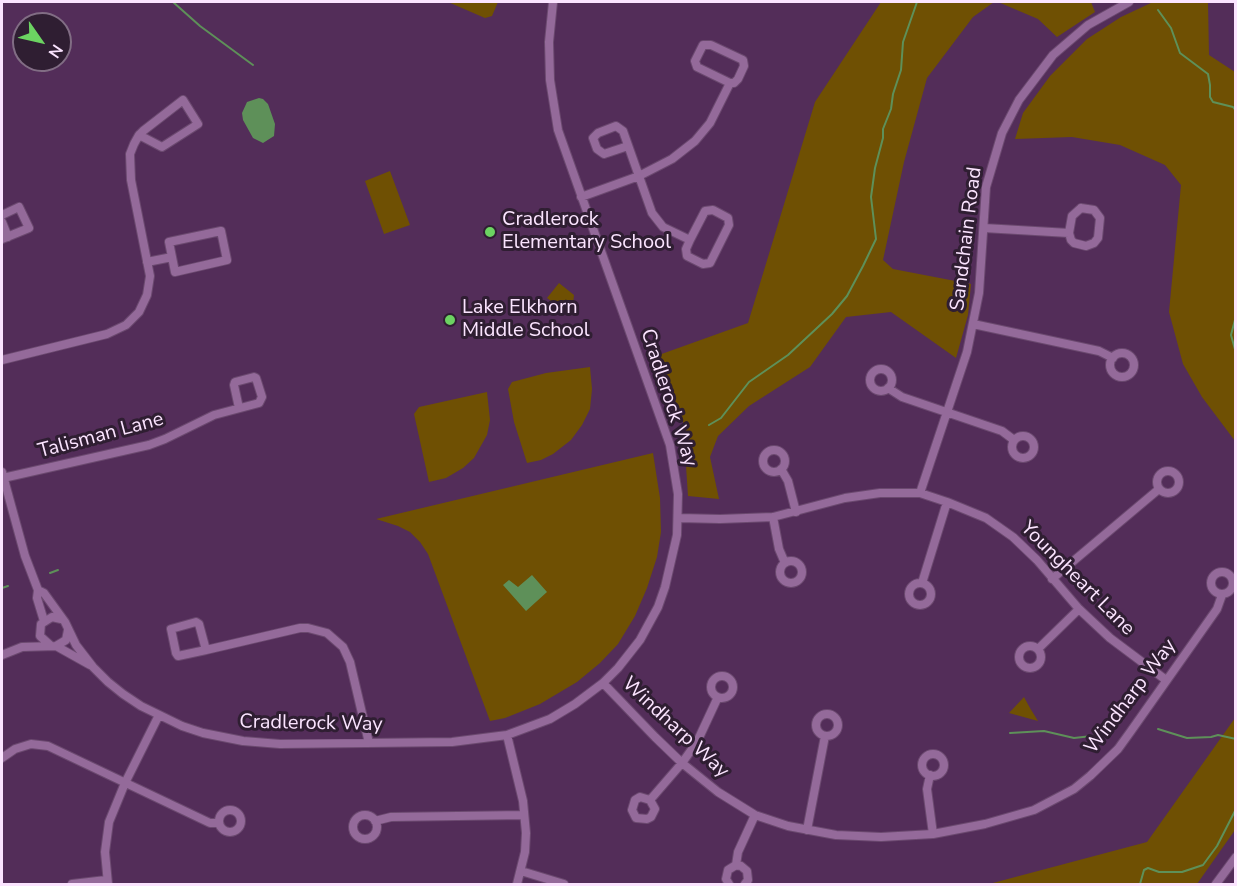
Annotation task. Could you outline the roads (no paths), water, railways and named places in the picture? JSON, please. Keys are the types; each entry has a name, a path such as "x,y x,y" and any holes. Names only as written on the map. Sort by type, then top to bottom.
{"street":[{"name":"Cradlerock Way","path":"68,629 76,645 108,682 159,716 203,733 243,741 280,744 452,742 507,735 550,719 575,704 603,683 640,640 658,607 670,571 679,518 677,481 670,445 558,130 553,102 549,42 553,2"},
{"name":"Sandchain Road","path":"920,493 967,352 979,293 986,187 1002,133 1019,100 1044,65 1064,44 1088,25 1129,2"},
{"path":"703,45 711,45 743,60 744,66 738,79 734,83 730,82 697,67 695,61 703,45"},
{"path":"580,197 639,176 672,159 695,141 711,123 730,82"},
{"path":"2,360 106,334 126,325 139,312 147,296 150,276 129,169 130,154 139,135 183,100 198,124 162,147 139,135"},
{"path":"628,146 656,220 672,232 690,240"},
{"path":"2,215 20,207 29,228 5,238 2,222"},
{"path":"1090,208 1099,214 1100,232 1094,243 1086,246 1079,245 1071,240 1069,233 1072,216 1078,209 1090,208"},
{"path":"708,209 728,218 729,225 710,263 703,264 687,256 686,249 690,240 702,214 708,209"},
{"path":"984,228 1069,233"},
{"path":"220,231 227,260 175,272 172,257 169,242 220,231"},
{"path":"147,262 172,257"},
{"path":"973,324 1099,351 1113,358"},
{"path":"888,388 902,397 1002,431 1014,440"},
{"name":"Talisman Lane","path":"2,475 149,445 165,440 214,415 239,408"},
{"path":"781,469 788,481 796,512"},
{"path":"2,475 25,556 38,590 37,598 44,621 40,632 22,647"},
{"path":"1052,579 1160,489"},
{"name":"Youngheart Lane","path":"679,518 773,517 854,496 880,493 920,493 948,502 971,510 1000,528 1025,548 1079,609 1110,638 1166,680"},
{"path":"922,583 948,502"},
{"path":"773,517 779,549 785,563"},
{"path":"2,654 22,647 53,645 66,640 68,629 65,621 61,619 44,593 38,590"},
{"name":"Windharp Way","path":"603,683 682,763 718,792 755,815 807,830 859,837 933,834 1034,810 1074,789 1104,764 1118,748 1216,609 1222,595"},
{"path":"1038,649 1079,609"},
{"path":"44,621 52,617 61,619"},
{"path":"206,650 199,624 196,622 171,629 178,656 206,650 300,628 327,633 343,647 350,662 369,742"},
{"path":"40,632 43,640 53,645"},
{"name":"Cradlerock Way","path":"53,645 93,667"},
{"path":"650,800 697,742 718,697"},
{"path":"72,885 107,882 105,852 109,822 125,783 159,716"},
{"path":"507,735 523,801 526,833 522,871 517,885"},
{"path":"807,830 825,736"},
{"path":"2,758 23,746 40,744 56,749 210,823 219,823"},
{"path":"930,776 927,789 933,834"},
{"path":"375,821 391,817 524,815"},
{"path":"736,866 738,852 755,815"},
{"path":"1216,885 1236,857"},
{"path":"729,885 726,875 731,867 736,866 741,866 747,871 746,885"},
{"path":"522,871 564,885"}],"waterway":[{"path":"173,2 200,26 253,65"},
{"path":"709,425 721,418 749,382 788,355 832,314 847,296 863,266 876,239 871,197 875,168 883,138 883,129 891,109 901,70 903,42 917,2"},
{"path":"1158,10 1171,28 1180,53 1208,74 1210,97 1213,102 1233,107 1236,111"},
{"path":"1236,316 1231,335 1236,353"},
{"path":"50,573 58,570"},
{"path":"2,588 8,586"},
{"path":"1158,729 1187,738 1218,735 1236,739"},
{"path":"1010,733 1044,731 1074,738 1110,734"},
{"path":"1140,884 1144,870 1148,868 1159,872 1182,872 1203,865 1217,846 1236,809"}],"place":[{"name":"Cradlerock Elementary School","path":"490,232"},
{"name":"Lake Elkhorn Middle School","path":"450,320"}]}
